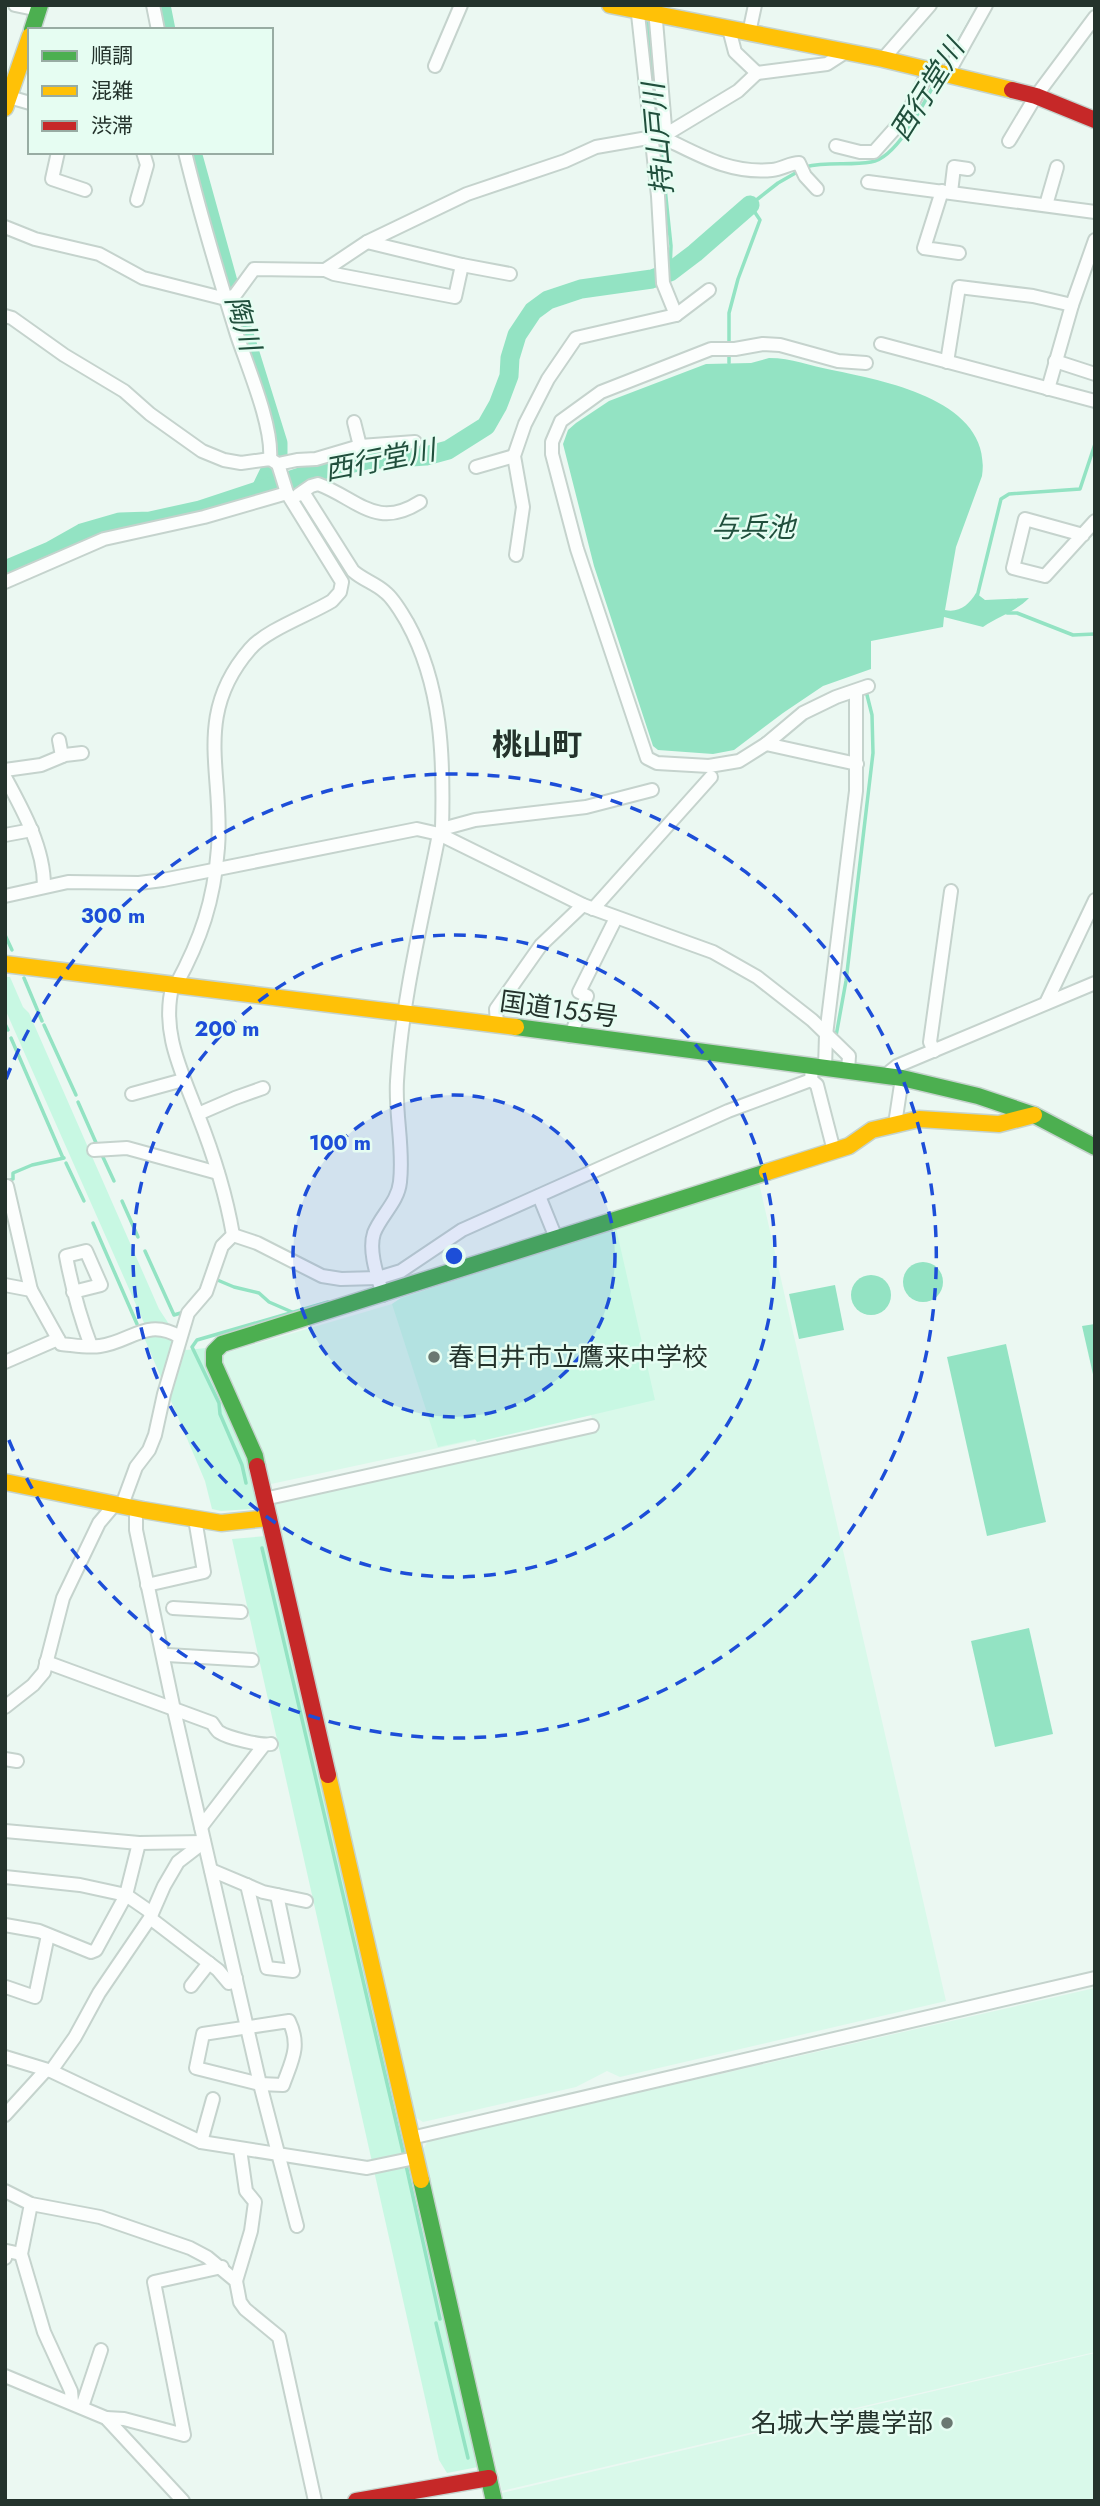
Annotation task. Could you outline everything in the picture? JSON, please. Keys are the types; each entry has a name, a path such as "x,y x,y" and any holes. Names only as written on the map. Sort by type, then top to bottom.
{"main road":[{"path":"610,5 655,10 729,29 883,59 1036,96 1095,120"},
{"path":"33,28 39,8"},
{"path":"7,103 28,42"},
{"name":"国道155号","path":"5,964 497,1025 816,1071 848,1071 894,1077 978,1096 1034,1115 1095,1147"},
{"path":"494,2501 255,1456 214,1364 214,1352 222,1344 383,1296 556,1238 849,1146 872,1130 919,1119 999,1124 1034,1115"},
{"path":"5,1482 220,1523 269,1518"},
{"path":"356,2501 489,2477"}],"street":[{"path":"15,5 39,8"},
{"path":"153,5 159,28"},
{"path":"435,66 461,5"},
{"path":"748,33 755,5"},
{"path":"883,59 930,5"},
{"path":"836,146 860,152 874,152 906,116 986,5"},
{"path":"638,8 658,196 663,283 676,315"},
{"path":"655,10 666,139 716,164 729,167 773,170 799,163 804,176 817,190"},
{"path":"1009,141 1036,96 1095,17"},
{"path":"729,29 735,52 757,73"},
{"path":"325,270 367,242 467,194 565,161 596,147 665,135 738,91 757,73 827,64 844,53"},
{"path":"7,103 28,103"},
{"path":"58,154 52,179 85,190"},
{"path":"137,200 147,165 144,154"},
{"path":"186,154 230,297 274,462 342,583 340,592 332,601 261,638 239,665 223,692 215,714 213,751 218,845 214,891 194,953 174,985 168,1001 167,1019 183,1080 218,1173 233,1235"},
{"path":"959,253 924,248 954,167 968,169"},
{"path":"1046,205 1057,167"},
{"path":"868,182 1095,212"},
{"path":"5,227 35,239 99,254 143,278 230,297"},
{"path":"1048,389 1072,305 1095,240"},
{"path":"367,242 510,274"},
{"path":"230,297 254,270 325,270 455,297 462,265"},
{"path":"947,362 959,287 1033,296 1072,305"},
{"path":"516,555 523,507 514,456 525,424 542,390 576,338 676,315 709,290"},
{"path":"5,316 124,391 150,414 202,451 224,460 242,463 316,459 360,446 415,442"},
{"path":"881,344 1095,401"},
{"path":"834,1151 816,1071 826,1035 856,791 862,688 803,713 766,744 739,761 709,766 657,763 648,758 577,549 552,454 552,442 561,421 601,392 711,349 780,345 838,361 866,363"},
{"path":"1055,360 1095,374"},
{"path":"354,422 360,446"},
{"path":"476,467 514,456"},
{"path":"5,582 104,539 294,495 318,484 344,498 386,514 403,512 420,502"},
{"path":"294,495 353,571 361,579 385,592 400,611 416,639 432,683 440,738 443,778 440,832 404,1013 397,1081 402,1165 400,1186 394,1201 373,1234 373,1257 383,1296"},
{"path":"1083,535 1025,519 1013,568 1045,576 1083,535 1095,521"},
{"path":"59,740 62,756"},
{"path":"766,744 856,764"},
{"path":"5,770 41,765 62,756 82,753"},
{"path":"497,1025 496,1009 541,945 588,907 711,776"},
{"path":"5,777 32,830 44,874 44,886"},
{"path":"440,832 475,820 586,807 652,790"},
{"path":"5,896 44,886 80,881 139,883 417,829 440,832 588,907 713,952 757,976 849,1056 848,1071"},
{"path":"5,835 32,830"},
{"path":"933,1051 930,1042 951,891"},
{"path":"1046,1003 1095,900"},
{"path":"570,1036 587,996 579,992 616,918"},
{"path":"895,1124 894,1077 897,1066 1095,983"},
{"path":"233,1235 257,1242 322,1276 341,1279 378,1278 401,1271 462,1230 816,1071"},
{"path":"132,1094 183,1080"},
{"path":"198,1114 263,1088"},
{"path":"94,1150 127,1148 218,1173"},
{"path":"7,1186 31,1290 61,1344 101,1346 145,1330 162,1329 180,1337"},
{"path":"539,1196 556,1238"},
{"path":"5,1707 33,1685 44,1672 63,1598 78,1563 99,1523 124,1506 136,1467 149,1450 155,1435 188,1313 206,1292 222,1246 233,1235"},
{"path":"5,1285 31,1290"},
{"path":"73,1292 91,1346"},
{"path":"5,1362 58,1339"},
{"path":"264,1499 592,1426"},
{"path":"124,1506 136,1530 204,1842 277,2155 297,2226"},
{"path":"147,1585 204,1572 195,1519"},
{"path":"173,1608 241,1612"},
{"path":"167,1655 252,1660"},
{"path":"46,1662 212,1723 218,1732 267,1744 201,1827"},
{"path":"5,1831 139,1843 204,1842"},
{"path":"5,2115 75,2037 99,1993 151,1916 164,1885 178,1862 204,1842"},
{"path":"5,1925 48,1934 91,1952 96,1950 126,1895 139,1843"},
{"path":"211,1870 276,1895 306,1901"},
{"path":"5,1877 80,1885 126,1895 209,1963 229,1983 236,1978"},
{"path":"247,1885 267,1968 293,1971 276,1895"},
{"path":"6,1987 35,1997 48,1934"},
{"path":"191,1986 209,1963"},
{"path":"411,2138 1095,1978"},
{"path":"289,2021 296,2036 295,2052 283,2085 260,2084 196,2068 203,2034 289,2021"},
{"path":"5,2057 48,2070 201,2142 367,2168 415,2158"},
{"path":"201,2142 213,2099"},
{"path":"240,2149 246,2191 255,2202 251,2231 236,2281 240,2302 279,2337 315,2501"},
{"path":"5,2191 31,2204 100,2217 190,2248 222,2267 236,2281"},
{"path":"31,2204 21,2254 44,2332 77,2405"},
{"path":"5,2258 7,2251 21,2254"},
{"path":"5,2376 106,2418 124,2419 184,2435 154,2282 222,2267"},
{"path":"77,2405 101,2350"},
{"path":"106,2418 183,2501"}],"shaded area":[{"path":"5,977 10,977 23,1007 29,1013 159,1309 186,1350 206,1348 247,1457 257,1504 252,1509 212,1509 205,1481 143,1335 145,1325 5,1009"},
{"path":"759,1183 946,2001 620,2077 607,2071 576,2087 423,2122 415,2117 275,1504 596,1432 591,1415 271,1484 222,1361 225,1353 392,1304 401,1298"},
{"name":"春日井市立鷹来中学校","path":"616,1228 655,1400 477,1442 475,1439 438,1447 392,1304 401,1298"},
{"path":"267,1536 478,2467 447,2473 439,2460 232,1539"},
{"path":"1095,1988 1095,2352 502,2491 423,2149 428,2141"},
{"name":"名城大学農学部","path":"1095,2353 1095,2501 504,2501 502,2493"}],"water":[{"name":"与兵池","path":"769,358 880,381 931,399 954,412 971,429 981,450 982,476 956,547 945,610 963,607 976,593 985,600 1029,598 983,627 944,617 943,627 871,641 871,669 823,686 734,750 713,754 658,750 653,746 594,566 563,444 568,430 609,401 706,364 751,363"},
{"path":"923,1262 937,1268 943,1282 937,1296 923,1302 909,1296 903,1282 909,1268"},
{"path":"871,1275 885,1281 891,1295 885,1309 871,1315 857,1309 851,1295 857,1281"},
{"path":"835,1285 844,1330 799,1339 789,1294"},
{"path":"1095,1324 1095,1383 1082,1326"},
{"path":"1006,1344 1046,1522 987,1536 947,1357"},
{"path":"1029,1628 1053,1734 995,1747 971,1641"}],"waterway":[{"name":"陶川","path":"161,5 166,28"},
{"name":"西行堂川","path":"944,67 973,16"},
{"name":"持山戸川","path":"647,18 659,132"},
{"name":"西行堂川","path":"805,167 863,163 881,158 901,139 919,113 938,77"},
{"name":"持山戸川","path":"660,140 671,246 670,272"},
{"name":"陶川","path":"193,154 230,289 278,443 278,454 260,491"},
{"path":"729,346 729,313 738,279 760,220 750,205 778,183 799,171"},
{"name":"西行堂川","path":"5,570 50,551 82,533 120,522 150,521 200,510 318,471 367,460 426,456 448,450 486,426 498,405 509,376 510,358 517,335 533,311 548,300 581,289 652,279 670,272 750,205"},
{"path":"729,354 729,363"},
{"path":"977,597 1001,499 1009,494 1080,489 1095,444"},
{"path":"1007,613 1017,613 1073,635 1095,634"},
{"path":"836,1036 846,981 873,753 872,715 866,691"},
{"path":"5,935 12,950"},
{"path":"24,978 42,1021"},
{"path":"5,1024 8,1030"},
{"path":"44,1025 76,1095"},
{"path":"11,1038 63,1158"},
{"path":"78,1102 97,1145"},
{"path":"102,1155 114,1181"},
{"path":"8,1181 13,1179 13,1173 32,1165 64,1158"},
{"path":"66,1163 84,1201"},
{"path":"122,1201 138,1237"},
{"path":"93,1223 137,1324"},
{"path":"145,1251 174,1315 184,1312"},
{"path":"215,1279 259,1293 269,1302 292,1312"},
{"path":"246,1483 242,1465 220,1414 219,1403 192,1347 197,1340 328,1302"},
{"path":"262,1548 404,2156"},
{"path":"406,2165 440,2319"},
{"path":"436,2323 468,2458"}],"traffic: fast":[{"path":"33,28 40,5"},
{"path":"516,1027 902,1078 978,1096 1034,1115 1095,1147"},
{"path":"257,1466 214,1364 214,1352 222,1344 767,1172"},
{"path":"421,2180 494,2501"}],"traffic: slow":[{"path":"610,5 883,59 1012,90"},
{"path":"5,108 28,42"},
{"path":"5,964 516,1027"},
{"path":"767,1172 849,1146 872,1130 919,1119 999,1124 1034,1115"},
{"path":"5,1482 221,1523 269,1518"},
{"path":"328,1775 421,2180"}],"traffic: jam":[{"path":"1012,90 1036,96 1095,120"},
{"path":"257,1466 328,1775"},
{"path":"356,2501 489,2478"}],"place":[{"name":"春日井市立鷹来中学校","path":"434,1357"},
{"name":"名城大学農学部","path":"947,2423"}],"district":[{"name":"桃山町","path":"537,744"}]}
